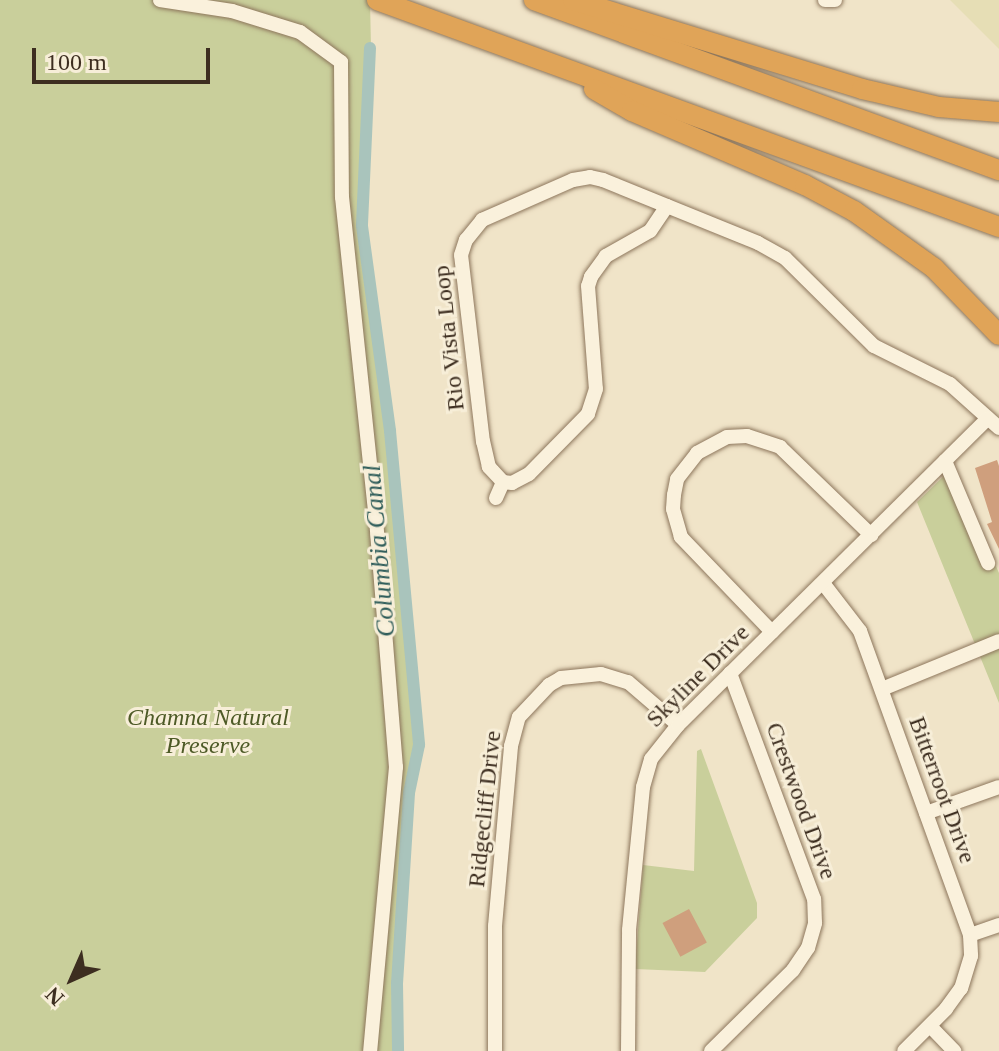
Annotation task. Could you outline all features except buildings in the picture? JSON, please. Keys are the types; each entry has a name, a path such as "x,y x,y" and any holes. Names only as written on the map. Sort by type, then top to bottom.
{"highway":[{"path":"377,0 999,227"},
{"path":"534,0 999,170"},
{"path":"573,0 862,89 939,107 999,112"},
{"path":"546,61 632,111 805,185 854,211 934,268 999,335"}],"street":[{"path":"160,0 232,11 300,32 341,62 342,197 376,519 396,767 370,1051"},
{"name":"Rio Vista Loop","path":"503,482 489,467 483,442 461,269 466,240 482,220 573,180 603,180 667,206"},
{"path":"496,498 503,482 512,483 529,474 588,414 596,389 589,295 591,277 606,256 650,231 667,206"},
{"name":"Skyline Drive","path":"628,1051 628,956 643,787 651,759 678,725 945,461 993,423 950,384 874,346 785,258 667,206"},
{"path":"772,632 681,537 673,509 677,479 697,453 727,437 747,436 780,447 871,535"},
{"path":"945,461 988,563"},
{"name":"Bitterroot Drive","path":"823,583 853,617 970,935 971,956 961,988 930,1026 904,1051"},
{"path":"882,689 999,641"},
{"name":"Crestwood Drive","path":"711,1051 793,970 808,948 815,923 814,899 730,673"},
{"name":"Ridgecliff Drive","path":"495,1051 495,926 511,746 519,717 549,685 561,678 601,674 628,682 678,725"},
{"path":"926,813 999,787"},
{"path":"970,935 999,925"},
{"path":"930,1026 954,1051"}],"shaded area":[{"path":"950,0 999,0 999,49"}],"green space":[{"name":"Chamna Natural Preserve","path":"0,0 370,0 371,48 362,226 390,431 419,745 409,793 397,984 398,1051 0,1051"},
{"path":"949,471 988,563 995,564 999,573 999,703 917,502"},
{"path":"701,749 757,903 757,918 705,972 635,969 643,865 694,871 697,751"}],"waterway":[{"name":"Columbia Canal","path":"370,48 362,226 390,431 419,745 409,793 397,984 398,1051"}]}
